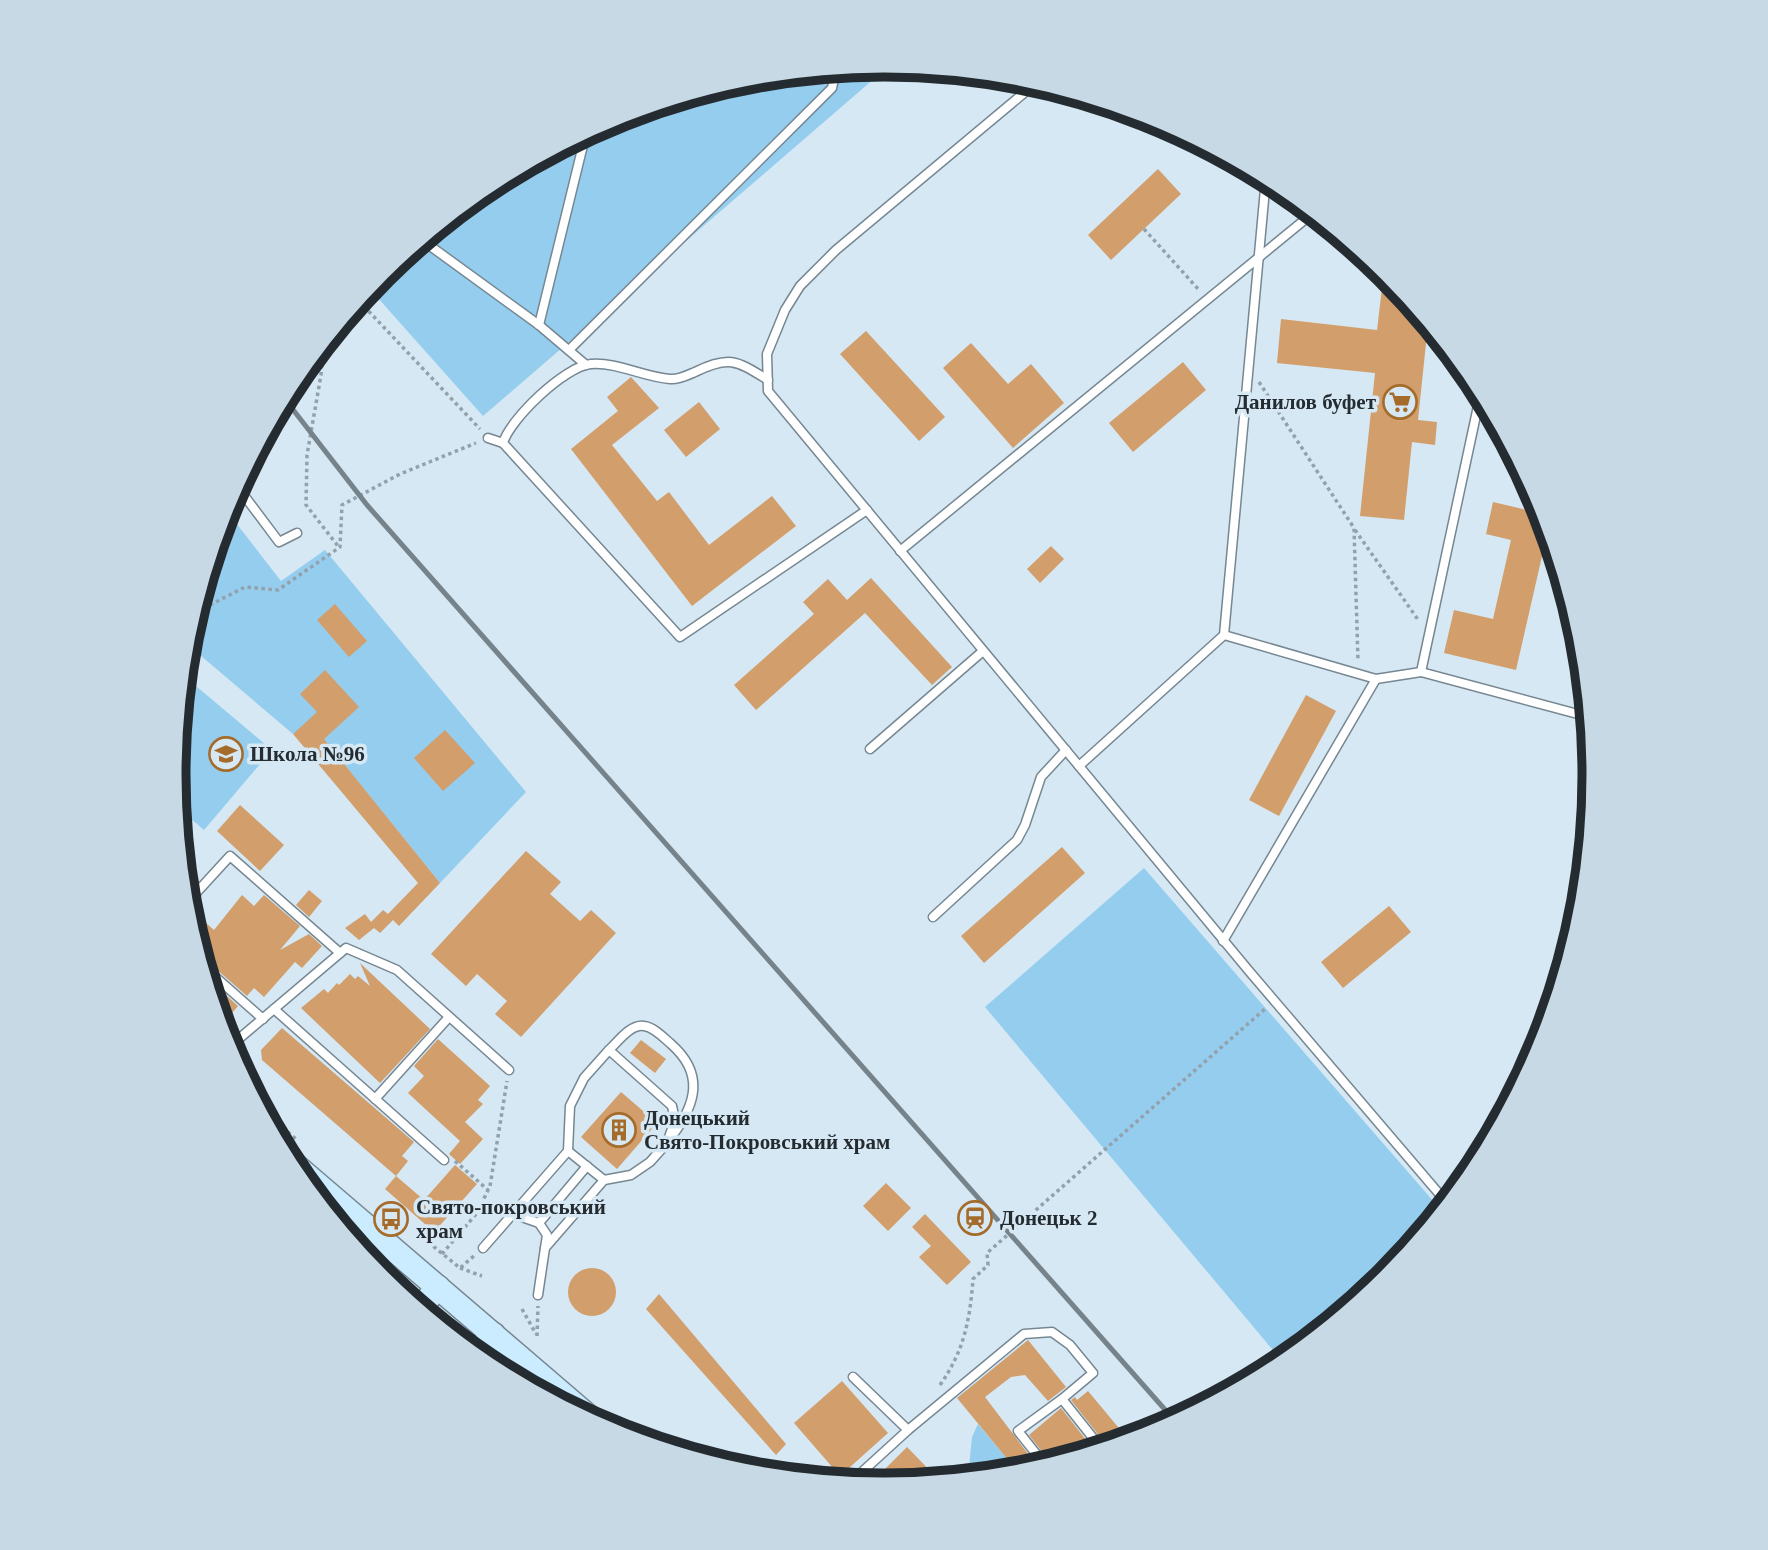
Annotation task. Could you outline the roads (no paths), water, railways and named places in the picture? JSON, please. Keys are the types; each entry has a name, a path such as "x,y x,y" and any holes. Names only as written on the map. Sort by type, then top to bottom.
{"main road":[{"path":"321,1187 563,1394"},
{"path":"425,1301 438,1287"},
{"path":"483,1346 493,1334"}],"lane":[{"path":"569,350 832,88 834,78"},
{"path":"1027,92 836,250 800,286 785,310 767,354 768,391 1223,941 1441,1196"},
{"path":"539,325 583,145"},
{"path":"1079,766 1224,635 1265,190"},
{"path":"900,551 1305,218"},
{"path":"429,245 539,325 586,365"},
{"path":"503,443 507,429 519,416 576,368 586,365 614,366 673,379 715,362 733,360 768,380"},
{"path":"1421,672 1477,408"},
{"path":"488,438 503,443 680,638 867,510"},
{"path":"244,496 279,542 297,533"},
{"path":"1224,635 1376,679 1421,672 1579,715"},
{"path":"870,749 983,651"},
{"path":"1223,941 1376,679"},
{"path":"933,916 1017,840 1025,825 1041,777 1066,750"},
{"path":"196,894 230,856 340,953"},
{"path":"238,1040 346,948 397,970 509,1070"},
{"path":"216,977 263,1019"},
{"path":"274,1009 444,1160"},
{"path":"375,1100 449,1017"},
{"path":"483,1248 568,1151 570,1106 584,1078 631,1029 644,1026 658,1032 687,1058 693,1074 692,1102 686,1118 650,1162 631,1175 604,1180 545,1248"},
{"path":"609,1050 672,1105 674,1120 667,1143"},
{"path":"568,1151 604,1180"},
{"path":"539,1223 587,1166"},
{"path":"513,1214 539,1223 547,1235 538,1295"},
{"path":"862,1473 908,1430 1024,1334 1052,1332 1070,1345 1093,1373 1018,1431 1038,1456"},
{"path":"853,1377 908,1430"},
{"path":"1062,1399 1095,1440"}],"railway":[{"path":"291,408 367,505 1168,1413"}],"place":[{"name":"Данилов буфет","path":"1400,402"},
{"name":"Школа №96","path":"226,754"},
{"name":"Донецький Свято-Покровський храм","path":"619,1130"},
{"name":"Донецьк 2","path":"975,1218"},
{"name":"Свято-покровський храм","path":"391,1219"}]}
